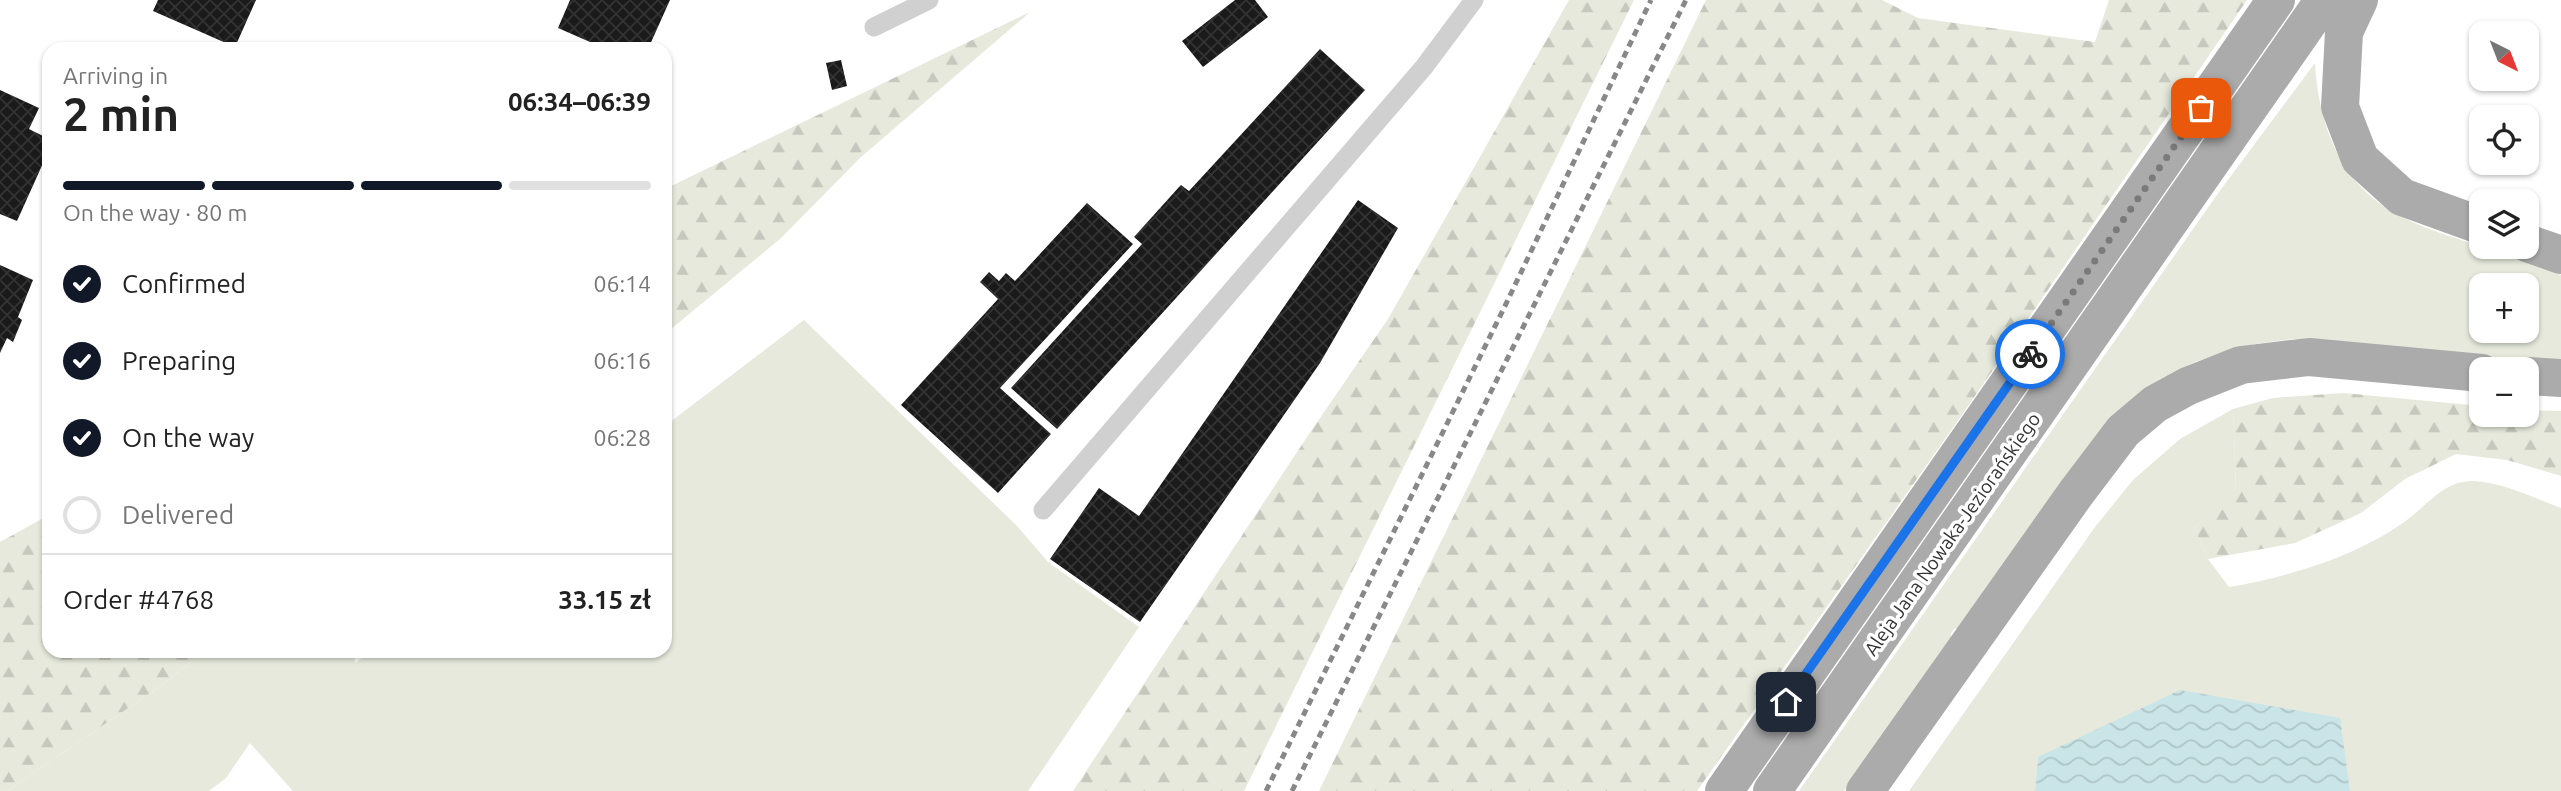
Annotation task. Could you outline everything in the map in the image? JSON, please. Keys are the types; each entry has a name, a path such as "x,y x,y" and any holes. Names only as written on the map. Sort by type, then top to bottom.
{"main road":[{"name":"Aleja Jana Nowaka-Jeziorańskiego","path":"1724,791 2276,0"},
{"name":"Aleja Jana Nowaka-Jeziorańskiego","path":"1772,791 2324,0"},
{"path":"2359,0 2344,32 2340,107 2360,159 2402,197 2469,221"},
{"path":"2539,247 2561,255"},
{"path":"1865,791 2084,483 2123,431 2155,404 2188,386 2241,365 2309,357 2469,372"},
{"path":"2539,377 2561,378"}],"lane":[{"path":"874,27 929,0"},
{"path":"1043,510 1424,67 1474,0"}],"green space":[{"path":"1569,0 1634,0 1244,791 1073,791 1388,319"},
{"path":"1706,0 1882,0 1918,18 2095,42 2109,0 2247,0 1964,412 1697,791 1319,791"},
{"path":"1030,12 861,157 780,239 672,328 672,186"},
{"path":"2315,63 2320,104 2333,144 2342,162 2368,194 2394,213 2423,227 2469,243 2469,259 2515,259 2561,275 2561,360 2495,357 2294,339 2254,344 2228,351 2195,362 2162,379 1957,630 1955,628 1951,633 1951,638 1844,791 1799,791 2219,192"},
{"path":"804,320 1017,526 1048,562 1139,627 1028,791 293,791 250,743 226,778 209,791 7,791 162,685 196,658 355,658 355,663 362,658 672,658 672,421"},
{"path":"2343,393 2469,405 2469,427 2539,427 2539,410 2561,411 2561,476 2507,460 2456,454 2405,479 2361,513 2295,543 2208,559 2194,527 2236,492 2233,409 2273,398"},
{"path":"2233,409 2236,493 2194,527 2208,559 2229,587 2299,571 2345,554 2388,533 2446,488 2465,481 2519,491 2561,508 2561,791 2350,791 2339,718 2038,757 2035,791 1909,791 2095,527 2133,480 2180,439"},
{"path":"42,519 42,658 196,658 162,685 7,791 0,791 0,542"}],"water":[{"path":"2180,690 2340,718 2350,791 2035,791 2038,757"}],"building":[{"path":"158,0 256,0 237,42 224,42 153,11"},
{"path":"570,0 670,0 651,42 590,42 558,28"},
{"path":"1235,0 1255,0 1268,17 1203,67 1182,41"},
{"path":"1320,49 1365,90 1057,429 1011,388 1142,244 1134,237 1179,187 1181,185 1189,191"},
{"path":"841,60 847,86 832,90 826,63"},
{"path":"0,90 39,108 29,129 42,136 42,166 17,221 0,214"},
{"path":"1358,200 1398,228 1320,363 1140,622 1050,559 1099,488 1139,516"},
{"path":"1087,203 1133,244 1000,388 1051,434 998,493 901,405 998,299 980,282 989,272 999,281 1006,273 1015,281"},
{"path":"0,265 33,280 18,317 22,320 13,342 7,338 0,353"}],"railway":[{"path":"1266,791 1504,308 1651,0"},
{"path":"1292,791 1686,0"}],"way so far":[{"path":"2030,354 2201,108"}],"route":[{"path":"1786,702 2030,354"}]}
